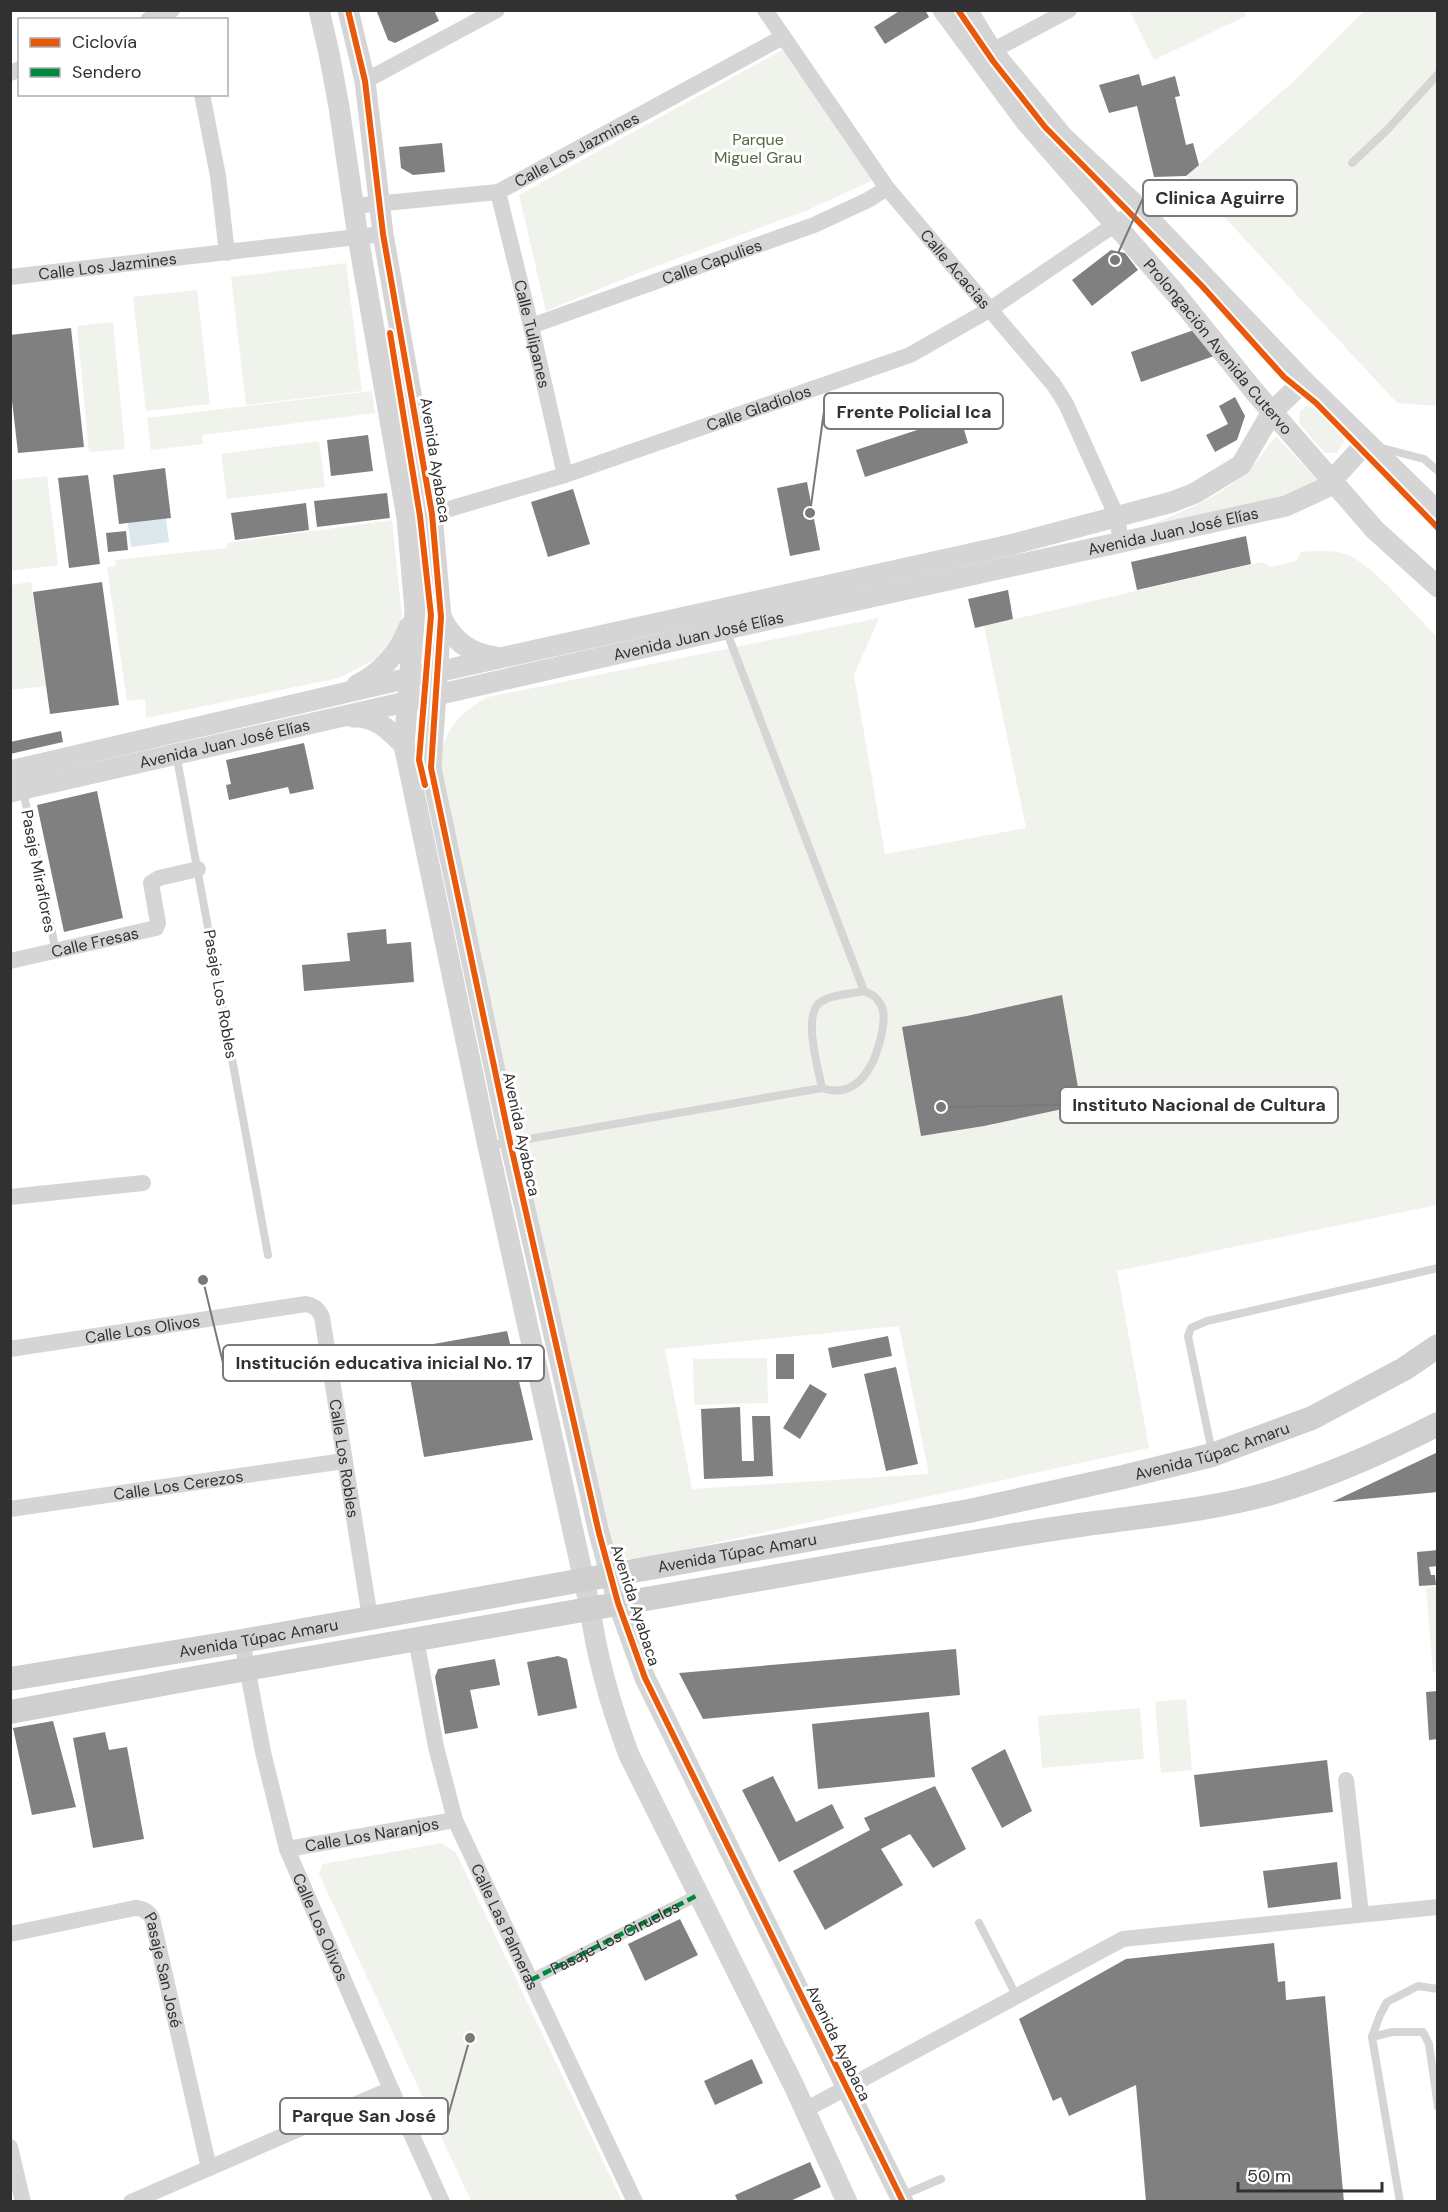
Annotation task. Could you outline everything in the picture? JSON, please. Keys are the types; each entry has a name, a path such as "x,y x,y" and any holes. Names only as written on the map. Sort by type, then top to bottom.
{"main road":[{"name":"Avenida Túpac Amaru","path":"10,1679 242,1641 969,1511 1212,1455 1312,1418 1404,1369 1437,1346"},
{"name":"Avenida Túpac Amaru","path":"10,1712 618,1603 976,1542 1211,1506 1272,1493 1318,1478 1368,1458 1437,1424"},
{"path":"969,1511 976,1542"}],"street":[{"path":"153,18 174,10"},
{"path":"319,10 333,74 358,237 407,518 415,610 404,745 488,1146 590,1608 595,1648 609,1700 629,1755 805,2110 847,2202"},
{"name":"Avenida Ayabaca","path":"348,10 365,81 383,234 432,514 441,617 431,768 510,1142 609,1574 645,1678 902,2199"},
{"path":"365,81 497,10"},
{"name":"Calle Acacias","path":"765,10 887,188 1054,384 1066,404 1117,517 1121,542"},
{"name":"Prolongación Avenida Cutervo","path":"944,10 1026,122 1176,293 1272,412 1375,530 1437,587"},
{"name":"Prolongación Avenida Cutervo","path":"967,10 992,51 1063,137 1139,208 1304,381 1437,512"},
{"path":"992,51 1068,10"},
{"name":"Calle Los Jazmines","path":"354,206 498,192 783,37"},
{"path":"202,96 218,176 227,253"},
{"name":"Calle Capulies","path":"531,326 795,232 868,200 887,188"},
{"name":"Calle Tulipanes","path":"498,192 565,475"},
{"name":"Calle Gladiolos","path":"407,518 432,514 565,475 910,355 989,310 1139,208"},
{"name":"Calle Los Jazmines","path":"10,277 383,234"},
{"name":"Avenida Juan José Elías","path":"10,771 409,678 1010,545 1172,502 1195,493 1241,465 1272,412 1304,381"},
{"name":"Avenida Juan José Elías","path":"17,791 726,629 1286,506 1325,488 1334,481 1366,443"},
{"path":"342,694 363,682 390,660 401,645 415,610"},
{"path":"441,617 459,643 482,655 502,658"},
{"path":"431,768 444,718 466,695 488,685"},
{"path":"340,717 373,719 404,745"},
{"name":"Calle Fresas","path":"10,962 156,928 158,923 151,883 159,878 198,869"},
{"path":"10,1197 143,1183"},
{"name":"Calle Los Robles","path":"273,1310 306,1304 319,1310 322,1317 370,1618"},
{"name":"Calle Los Olivos","path":"10,1349 273,1310"},
{"name":"Calle Los Cerezos","path":"10,1509 344,1461"},
{"name":"Calle Las Palmeras","path":"417,1639 436,1747 455,1820 635,2202"},
{"name":"Calle Los Olivos","path":"242,1641 262,1752 287,1849 390,2089 442,2202"},
{"path":"1346,1780 1361,1914"},
{"name":"Calle Los Naranjos","path":"287,1849 455,1820"},
{"name":"Pasaje Los Ciruelos","path":"531,1980 699,1895"},
{"path":"805,2110 1123,1939 1437,1907"},
{"name":"Pasaje San José","path":"10,1934 135,1908 145,1910 149,1914 152,1918 208,2168"},
{"path":"131,2202 390,2089"},
{"path":"10,2147 23,2202"}],"lane":[{"path":"1352,163 1388,129 1437,74"},
{"path":"1366,443 1424,459 1437,471"},
{"path":"726,629 864,991"},
{"name":"Pasaje Los Robles","path":"172,734 268,1255"},
{"name":"Pasaje Miraflores","path":"17,791 56,952"},
{"path":"488,1146 822,1088 832,1091 855,1085 873,1063 884,1024 883,1007 875,996 864,991 830,998 819,1004 812,1014 811,1025 822,1088"},
{"path":"1212,1455 1188,1336 1191,1328 1207,1321 1437,1268"},
{"path":"979,1923 1017,1997"},
{"path":"1400,2202 1372,2037 1388,2002 1418,1986 1437,1989"},
{"path":"1372,2037 1392,2032 1423,2032 1429,2044 1437,2107"},
{"path":"902,2199 941,2179"}],"green space":[{"path":"1243,10 1246,16 1154,60 1130,11"},
{"path":"1364,11 1437,11 1437,406 1397,403 1186,176 1295,80"},
{"name":"Parque Miguel Grau","path":"782,50 873,180 808,210 641,272 546,311 519,195"},
{"path":"346,263 362,391 246,405 231,277"},
{"path":"197,290 210,404 146,411 133,297"},
{"path":"113,322 125,449 89,452 77,326"},
{"path":"372,391 375,413 202,435 203,444 151,450 147,418"},
{"path":"1306,406 1323,414 1339,431 1344,442 1337,453 1325,453 1299,423 1300,411"},
{"path":"1276,436 1318,481 1285,498 1129,533 1190,508 1234,483 1258,460"},
{"path":"319,441 325,487 227,499 221,454"},
{"path":"47,476 58,565 11,571 11,480"},
{"path":"392,520 402,616 398,628 377,658 339,678 146,718 145,699 127,701 107,568 116,565 115,560 227,548 227,543"},
{"path":"1301,552 1336,552 1358,561 1382,580 1437,637 1437,1205 1117,1271 1149,1448 637,1560 624,1558 611,1548 438,763 445,740 454,723 460,716 488,697 879,618 854,675 885,854 1026,828 984,626 1262,562 1270,567 1297,561","holes":["899,1326 929,1474 692,1489 665,1349"]},
{"path":"31,582 46,686 11,690 11,585"},
{"path":"767,1358 768,1403 694,1405 693,1359"},
{"path":"1437,1587 1437,1672 1433,1672 1426,1588"},
{"path":"1186,1699 1192,1770 1161,1773 1155,1702"},
{"path":"1140,1708 1144,1759 1042,1768 1038,1716"},
{"path":"442,1843 456,1853 622,2201 471,2201 319,1874 323,1864"}],"shaded area":[{"path":"160,474 169,542 131,547 122,479"}],"building":[{"path":"380,10 434,10 439,21 395,43 388,40 377,12"},
{"path":"901,10 925,10 929,17 885,44 874,27"},
{"path":"1139,74 1142,86 1175,76 1180,96 1175,97 1186,145 1193,143 1199,165 1186,176 1154,177 1137,106 1109,113 1099,85"},
{"path":"442,143 445,172 413,175 401,168 399,147"},
{"path":"1111,250 1125,253 1138,270 1092,306 1072,280"},
{"path":"71,328 84,447 18,453 10,383 10,335"},
{"path":"1194,330 1214,356 1141,382 1131,352"},
{"path":"1235,397 1245,416 1237,440 1215,452 1206,435 1228,424 1219,406"},
{"path":"960,416 968,443 865,477 856,450"},
{"path":"368,435 373,471 331,476 327,440"},
{"path":"165,468 171,518 119,524 113,475"},
{"path":"88,475 100,564 69,568 58,478"},
{"path":"807,482 820,550 790,556 777,488"},
{"path":"573,489 590,544 548,557 531,502"},
{"path":"387,493 390,518 317,527 314,501"},
{"path":"306,503 309,530 235,540 231,513"},
{"path":"126,531 128,550 108,552 106,533"},
{"path":"1246,536 1251,564 1137,590 1131,562"},
{"path":"102,582 119,705 50,714 33,592"},
{"path":"1008,590 1013,619 975,628 968,599"},
{"path":"61,731 63,742 10,754 10,742"},
{"path":"304,743 314,789 290,794 288,787 229,800 226,785 231,784 226,760"},
{"path":"97,791 123,918 64,932 37,805"},
{"path":"386,929 387,944 411,942 414,982 304,991 302,965 350,961 347,933"},
{"path":"1062,995 1081,1105 984,1126 921,1136 902,1027 967,1016"},
{"path":"507,1331 533,1440 424,1457 405,1349"},
{"path":"888,1336 892,1356 832,1368 828,1348"},
{"path":"776,1354 794,1354 794,1379 776,1379"},
{"path":"896,1367 918,1464 886,1471 864,1374"},
{"path":"810,1384 827,1394 800,1439 783,1428"},
{"path":"740,1407 742,1461 754,1461 752,1416 770,1416 773,1476 704,1479 701,1409"},
{"path":"1438,1452 1438,1492 1332,1502"},
{"path":"1438,1550 1438,1566 1429,1567 1431,1575 1435,1575 1436,1585 1419,1586 1417,1552"},
{"path":"956,1649 960,1695 703,1719 679,1673"},
{"path":"558,1656 567,1659 577,1708 538,1716 527,1662"},
{"path":"495,1659 500,1685 470,1690 478,1728 445,1734 435,1677 438,1669"},
{"path":"1438,1691 1438,1739 1429,1740 1426,1692"},
{"path":"929,1712 935,1777 818,1789 812,1724"},
{"path":"53,1721 76,1807 32,1815 13,1728"},
{"path":"105,1732 109,1750 127,1747 144,1839 93,1848 73,1738"},
{"path":"1005,1749 1032,1811 1002,1828 971,1768"},
{"path":"1327,1760 1333,1812 1200,1827 1194,1775"},
{"path":"773,1776 796,1822 832,1804 844,1828 779,1862 742,1790"},
{"path":"935,1786 966,1849 933,1868 910,1834 881,1849 903,1885 825,1930 793,1871 870,1830 864,1818"},
{"path":"1337,1862 1341,1899 1268,1908 1263,1871"},
{"path":"680,1919 698,1955 645,1981 628,1944"},
{"path":"1274,1943 1278,1982 1285,1981 1286,2000 1325,1996 1344,2202 1146,2202 1136,2085 1069,2116 1061,2097 1053,2101 1019,2019 1126,1959"},
{"path":"752,2059 763,2083 715,2105 704,2081"},
{"path":"810,2162 821,2187 788,2202 738,2202 735,2195"}],"marked path":[{"path":"531,1980 698,1895"}],"cycle path":[{"path":"348,10 365,81 383,234 432,514 441,617 431,768 510,1142 599,1533 618,1603 645,1678 903,2202"},
{"path":"958,10 993,61 1045,127 1202,286 1284,377 1316,403 1438,528"},
{"path":"390,333 420,516 431,615 419,760 425,785"}],"place":[{"name":"Clinica Aguirre","path":"1115,260"},
{"name":"Frente Policial Ica","path":"810,513"},
{"name":"Instituto Nacional de Cultura","path":"941,1107"},
{"name":"Institución educativa inicial No. 17","path":"203,1280"},
{"name":"Parque San José","path":"470,2038"}]}
